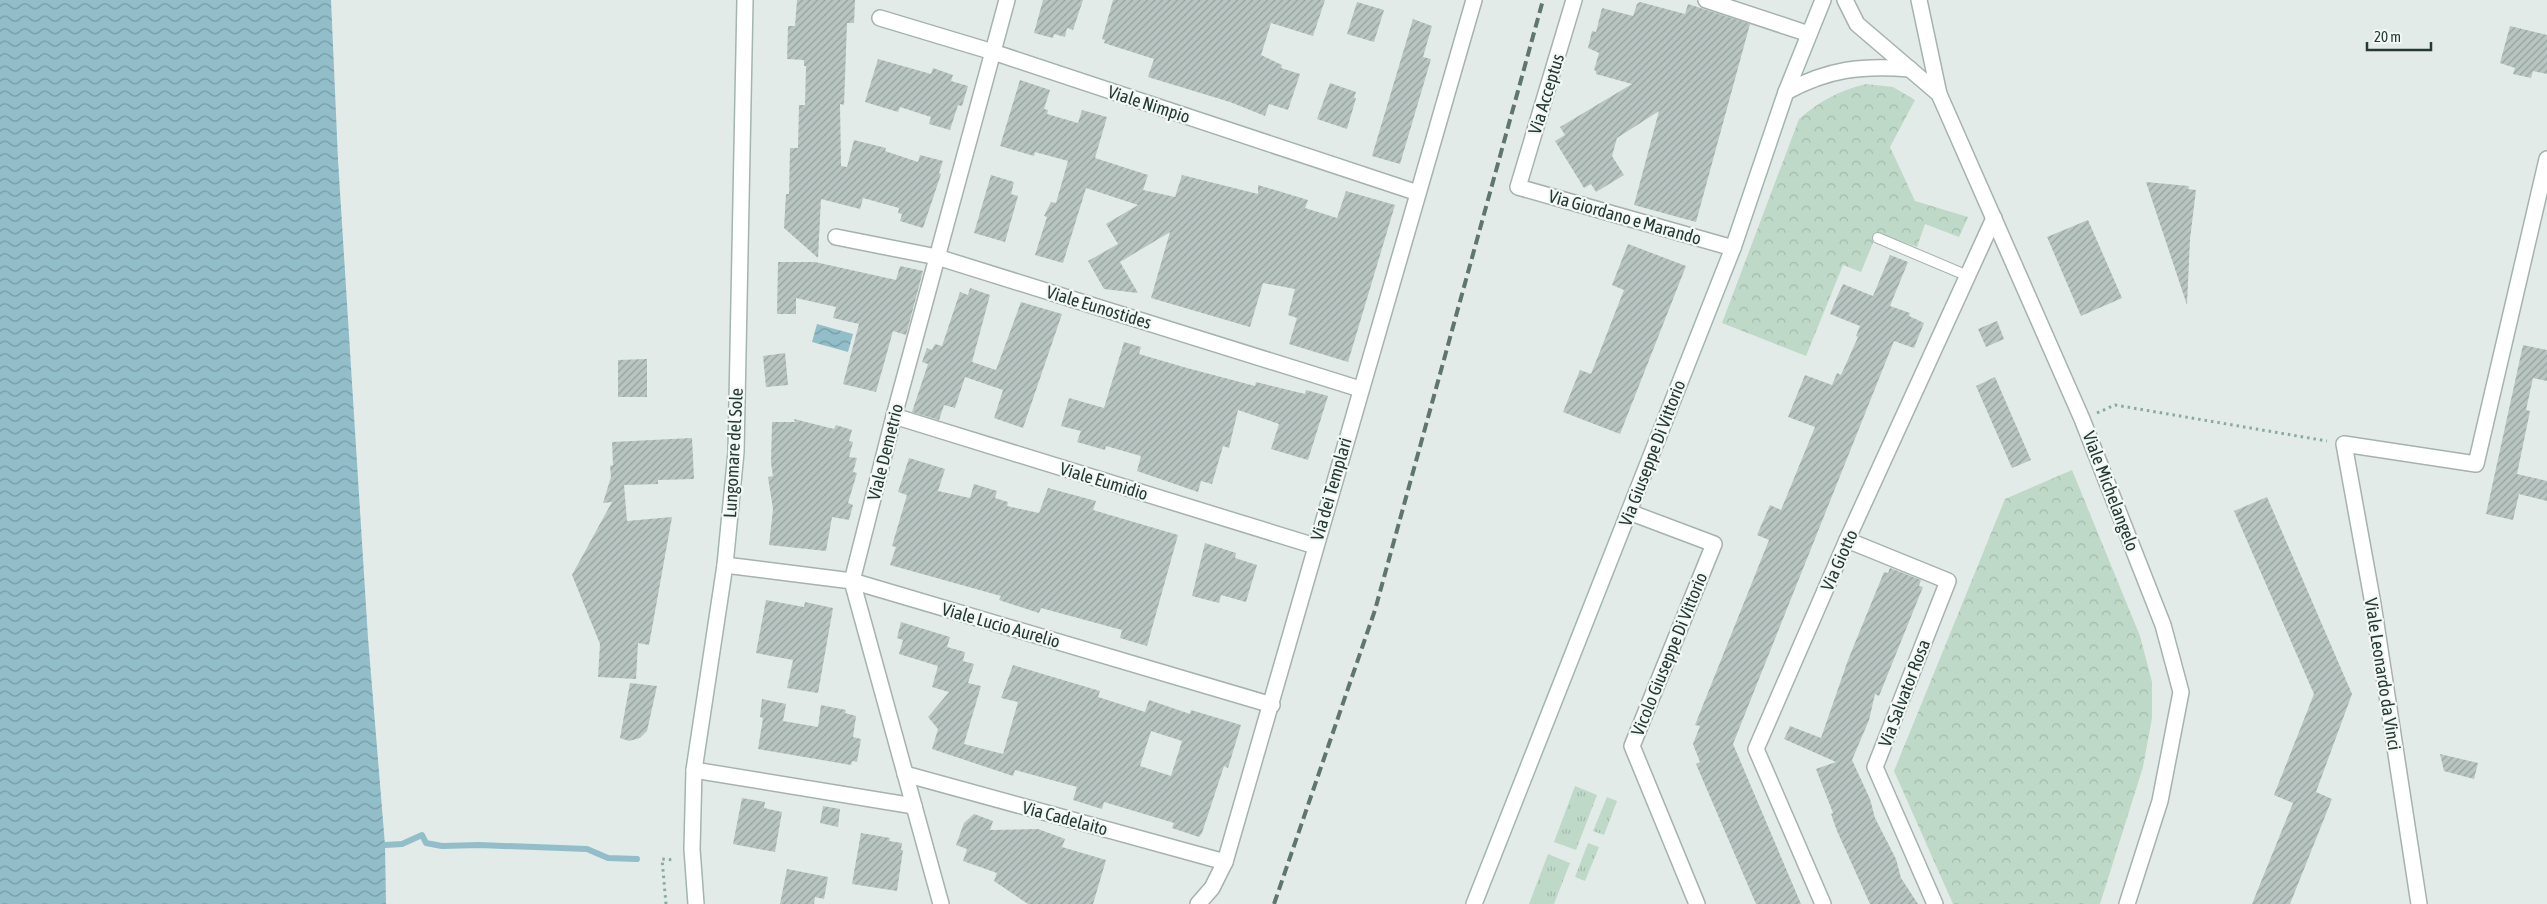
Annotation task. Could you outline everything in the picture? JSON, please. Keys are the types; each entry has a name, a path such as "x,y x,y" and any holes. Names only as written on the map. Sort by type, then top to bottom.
{"street":[{"name":"Lungomare del Sole","path":"696,904 693,862 694,770 725,565 736,452 745,0"},
{"name":"Viale Demetrio","path":"941,904 852,581 894,416 1007,0"},
{"name":"Via dei Templari","path":"1198,904 1212,888 1224,862 1272,705 1315,546 1474,0"},
{"name":"Via Acceptus","path":"1518,187 1574,0"},
{"path":"1706,0 1809,34"},
{"name":"Via Giuseppe Di Vittorio","path":"1474,904 1732,248 1786,92 1823,0"},
{"name":"Viale Michelangelo","path":"1845,0 1857,24 1939,94"},
{"name":"Viale Michelangelo","path":"1919,0 1939,94 2082,419 2163,625 2181,692 2160,801 2127,904"},
{"name":"Viale Nimpio","path":"880,18 993,52 1418,193"},
{"path":"1786,92 1810,78 1836,71 1872,66 1910,69"},
{"path":"2344,444 2476,464 2547,159"},
{"name":"Via Giordano e Marando","path":"1518,187 1732,248"},
{"name":"Via Giotto","path":"1823,904 1756,749 1847,540 1994,218"},
{"name":"Viale Eunostides","path":"836,237 937,257 1360,389"},
{"name":"Viale Eumidio","path":"894,416 1315,546"},
{"name":"Viale Leonardo da Vinci","path":"2344,444 2373,604 2419,904"},
{"name":"Vicolo Giuseppe Di Vittorio","path":"1629,512 1714,544 1632,746 1697,904"},
{"name":"Via Salvator Rosa","path":"1847,540 1948,581 1875,767 1935,904"},
{"name":"Viale Lucio Aurelio","path":"725,565 852,581 1272,705"},
{"path":"694,770 914,806"},
{"name":"Via Cadelaito","path":"905,774 1224,862"}],"lane":[{"path":"1878,238 1968,276"}],"path":[{"path":"2082,419 2115,405 2344,444"},
{"path":"666,904 662,859 693,862"}],"green space":[{"path":"1866,84 1893,87 1915,100 1890,147 1915,201 1968,217 1959,237 1925,224 1917,247 1877,233 1861,272 1843,265 1806,356 1722,323 1799,119 1831,97 1848,89"},
{"path":"2072,470 2140,636 2152,682 2152,718 2143,767 2100,904 1953,904 1894,771 2005,499"},
{"path":"1575,786 1597,795 1576,850 1554,842"},
{"path":"1607,797 1617,801 1604,835 1593,831"},
{"path":"1588,843 1599,847 1585,881 1575,877"},
{"path":"1548,854 1570,863 1554,904 1529,904"}],"water":[{"path":"0,0 331,0 338,160 368,638 385,845 386,904 0,904"},
{"path":"817,324 853,334 848,352 812,342"}],"building":[{"path":"797,0 855,0 854,23 847,23 844,105 840,104 841,166 847,167 854,140 886,148 885,151 918,162 920,155 943,161 939,173 941,174 923,228 900,221 902,214 898,213 899,208 863,198 860,209 821,199 818,258 784,228 786,194 789,194 790,148 798,148 799,105 805,105 806,66 804,66 804,60 787,59 788,26 795,26"},
{"path":"1043,0 1083,0 1073,30 1067,28 1065,37 1054,34 1053,38 1034,33"},
{"path":"1113,0 1325,0 1313,36 1271,23 1261,55 1282,65 1281,68 1300,74 1288,110 1269,104 1265,116 1230,102 1148,77 1154,59 1104,43 1105,40 1102,39"},
{"path":"1357,2 1384,10 1374,42 1347,34"},
{"path":"1640,2 1685,14 1688,4 1750,24 1696,222 1634,205 1659,111 1617,138 1612,156 1624,175 1596,192 1591,184 1584,188 1555,141 1565,135 1560,127 1632,84 1596,74 1594,70 1599,53 1588,48 1592,31 1596,32 1602,8 1633,16 1637,4"},
{"path":"1413,19 1432,26 1423,57 1431,59 1400,164 1372,156"},
{"path":"2510,26 2547,35 2547,74 2533,71 2531,78 2513,74 2515,68 2500,63"},
{"path":"878,59 931,74 933,68 953,75 951,81 968,86 962,106 958,105 950,130 929,124 931,117 900,107 898,112 865,102"},
{"path":"1020,80 1050,90 1044,109 1048,110 1047,114 1078,123 1082,110 1107,117 1095,158 1148,175 1143,190 1175,197 1182,175 1258,194 1258,185 1308,200 1305,208 1337,218 1346,191 1395,205 1348,362 1289,344 1297,318 1288,315 1295,289 1263,283 1250,327 1151,298 1170,232 1120,262 1138,293 1104,289 1088,261 1118,244 1106,224 1138,205 1086,188 1063,263 1035,255 1047,217 1044,216 1051,202 1056,203 1068,161 1035,152 1034,156 1000,146"},
{"path":"1330,83 1356,92 1347,129 1317,119"},
{"path":"991,175 1014,182 1011,194 1018,196 1005,242 974,233"},
{"path":"2146,182 2189,186 2188,189 2196,190 2190,239 2187,305"},
{"path":"2088,220 2122,298 2081,316 2047,237"},
{"path":"1628,244 1686,266 1620,434 1563,412 1580,370 1591,374 1624,290 1612,285"},
{"path":"1890,255 1908,262 1890,306 1910,313 1909,316 1924,323 1914,348 1894,341 1733,744 1801,904 1756,904 1696,764 1700,762 1693,744 1700,726 1695,725 1769,540 1757,535 1770,505 1781,510 1815,427 1788,417 1805,375 1832,385 1837,373 1841,375 1858,337 1856,336 1860,326 1830,314 1837,297 1843,284 1873,296"},
{"path":"778,262 815,262 896,280 900,266 923,271 906,335 893,331 876,392 843,384 859,324 833,318 836,307 796,298 796,314 777,314"},
{"path":"970,288 990,295 972,362 996,370 1021,302 1062,314 1023,428 994,418 1003,390 965,377 955,408 944,405 939,420 912,412 928,364 922,362 927,348 932,350 935,344 942,346 960,292 968,295"},
{"path":"1997,321 2004,339 1986,347 1978,329"},
{"path":"1124,342 1141,347 1139,354 1255,386 1256,382 1305,394 1306,390 1328,396 1308,460 1271,449 1279,424 1238,410 1229,448 1223,446 1212,484 1201,481 1198,492 1137,471 1141,456 1106,446 1105,450 1077,442 1081,431 1061,426 1069,398 1104,408"},
{"path":"2523,345 2547,350 2547,381 2533,378 2526,410 2530,411 2517,474 2547,481 2547,501 2519,494 2513,520 2486,514"},
{"path":"785,353 788,385 766,387 763,356"},
{"path":"647,359 647,397 618,397 618,360"},
{"path":"1995,377 2031,460 2012,468 1976,386"},
{"path":"794,419 834,429 836,425 852,430 849,441 853,442 849,457 857,458 853,472 857,473 848,503 853,505 849,520 832,517 826,551 769,545 773,509 768,477 773,476 771,463 772,422 795,422"},
{"path":"692,438 694,479 658,480 658,484 624,485 627,521 672,517 649,645 638,643 636,679 598,677 600,644 572,575 612,502 603,503 611,477 610,466 613,465 612,442"},
{"path":"909,458 945,469 938,491 970,498 974,484 997,491 995,498 1008,502 1007,506 1039,513 1048,488 1096,501 1093,510 1178,535 1147,646 1120,638 1122,630 1041,608 1039,613 999,600 1001,596 890,565 896,547 892,546 907,495 898,492"},
{"path":"2267,497 2352,694 2316,792 2332,799 2290,904 2252,904 2293,803 2274,795 2314,694 2234,511"},
{"path":"1205,543 1236,553 1235,558 1257,565 1246,602 1221,595 1219,603 1192,596"},
{"path":"1890,568 1921,580 1919,586 1923,587 1879,696 1875,694 1869,720 1852,760 1870,799 1875,818 1896,859 1901,878 1918,904 1870,904 1837,831 1831,814 1833,813 1816,769 1836,762 1784,739 1790,726 1821,738 1848,660 1884,572 1888,573"},
{"path":"766,600 804,607 805,602 833,608 818,693 787,688 793,660 756,653"},
{"path":"901,622 950,637 947,647 965,652 963,661 974,664 968,683 981,686 964,744 1003,754 1018,702 1001,698 1013,665 1100,691 1098,697 1145,712 1149,700 1190,714 1191,710 1241,725 1228,768 1224,766 1202,833 1199,837 1172,828 1174,823 1104,802 1102,809 1073,800 1077,787 1015,770 1013,776 932,749 938,729 928,717 949,692 932,687 938,666 899,654 903,640 897,638","holes":["1151,731 1182,741 1171,776 1140,766"]},
{"path":"630,683 657,686 647,731 640,738 629,741 620,738"},
{"path":"762,699 786,704 783,721 818,727 821,705 846,710 845,713 856,716 853,737 861,739 857,762 852,761 851,765 758,749 763,718 760,717"},
{"path":"2440,754 2478,763 2474,779 2444,771"},
{"path":"742,798 765,802 764,808 782,812 775,852 733,844"},
{"path":"823,806 840,809 838,827 820,823"},
{"path":"974,814 993,821 990,830 1038,829 1065,839 1062,847 1106,860 1093,904 1028,904 994,881 997,873 963,861 967,849 956,845 964,823"},
{"path":"861,833 890,838 889,841 902,843 901,850 903,850 897,891 852,884"},
{"path":"787,869 828,877 824,899 815,897 814,904 780,904"}],"waterway":[{"path":"385,845 402,844 422,835 426,843 442,846 479,845 587,849 608,858 637,859"}],"railway":[{"path":"1274,904 1375,610 1543,0"}]}
